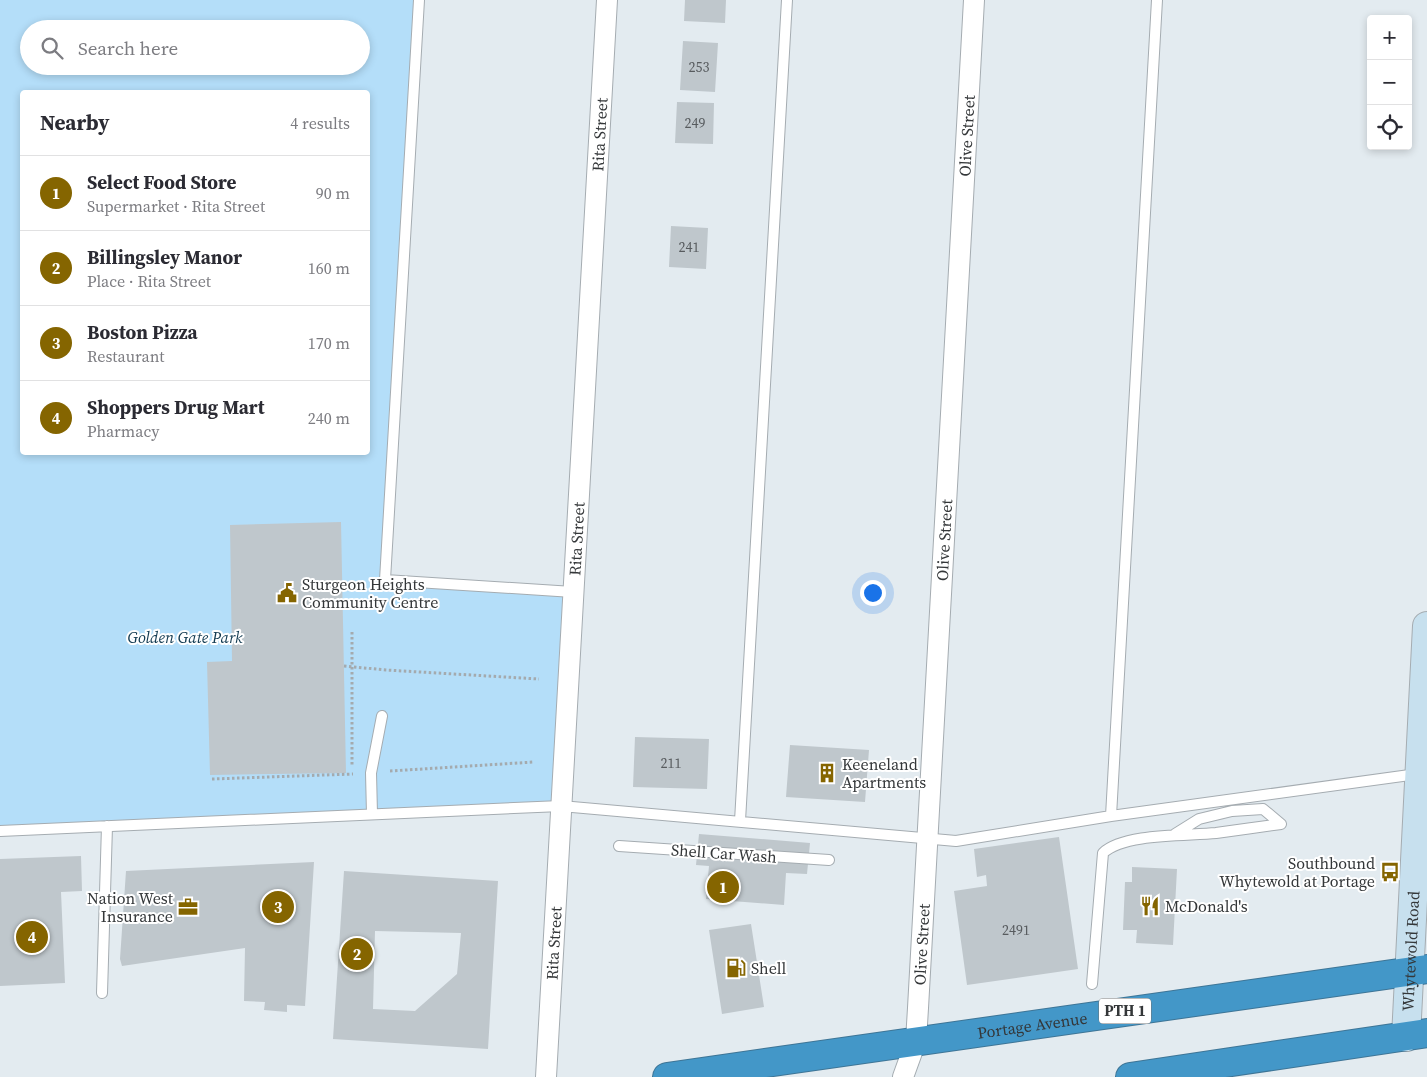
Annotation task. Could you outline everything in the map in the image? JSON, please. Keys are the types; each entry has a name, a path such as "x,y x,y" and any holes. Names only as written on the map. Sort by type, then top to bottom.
{"highway":[{"name":"Portage Avenue","path":"667,1077 1418,970"},
{"path":"1130,1077 1416,1035"}],"street":[{"name":"Rita Street","path":"546,1077 607,0"},
{"name":"Olive Street","path":"903,1077 916,1041 974,0"},
{"name":"Whytewold Road","path":"1416,1035 1427,626"}],"lane":[{"path":"419,0 384,580 574,592"},
{"path":"740,821 787,0"},
{"path":"1111,816 1157,0"},
{"path":"372,814 371,772 382,716"},
{"path":"0,831 561,806 956,841 1111,816 1423,773"},
{"path":"1092,984 1103,854 1110,847 1132,841 1174,835 1214,833 1281,824 1263,809 1232,811 1198,819 1174,835"},
{"path":"102,992 107,826"},
{"name":"Shell Car Wash","path":"619,846 829,860"}],"path":[{"path":"352,632 352,774"},
{"path":"344,666 539,679"}],"green space":[{"name":"Golden Gate Park","path":"0,0 419,0 385,579 573,592 561,806 0,831"}],"building":[{"path":"685,0 726,0 725,23 684,21"},
{"path":"683,41 718,43 715,92 680,90"},
{"path":"677,102 714,103 713,144 675,143"},
{"path":"671,226 708,228 706,269 669,267"},
{"name":"Sturgeon Heights Community Centre","path":"341,522 346,773 210,775 207,662 232,661 230,525"},
{"path":"635,737 709,739 707,789 633,787"},
{"name":"Keeneland Apartments","path":"790,745 869,750 865,802 786,797"},
{"path":"699,834 810,843 807,874 786,873 784,905 706,899 709,866 696,865"},
{"path":"1059,837 1078,969 967,985 954,891 987,886 986,875 977,877 974,849"},
{"path":"81,856 82,891 61,892 65,983 0,986 0,859"},
{"path":"314,862 305,1006 287,1005 287,1012 264,1010 265,1002 244,1001 245,948 122,966 120,959 126,871"},
{"name":"McDonald's","path":"1132,867 1177,869 1173,945 1136,943 1137,930 1123,930 1125,882 1132,882"},
{"path":"344,871 498,881 488,1049 333,1039","holes":["375,931 461,933 457,974 415,1011 373,1009"]},
{"name":"Shell","path":"751,924 764,1007 722,1014 709,930"}],"place":[{"name":"Sturgeon Heights Community Centre","path":"287,593"},
{"name":"Keeneland Apartments","path":"827,773"},
{"name":"Southbound Whytewold at Portage","path":"1390,872"},
{"name":"Select Food Store","path":"723,887"},
{"name":"McDonald's","path":"1150,906"},
{"name":"Nation West Insurance","path":"188,907"},
{"name":"Boston Pizza","path":"278,907"},
{"name":"Shoppers Drug Mart","path":"32,937"},
{"name":"Billingsley Manor","path":"357,954"},
{"name":"Shell","path":"736,968"}]}
